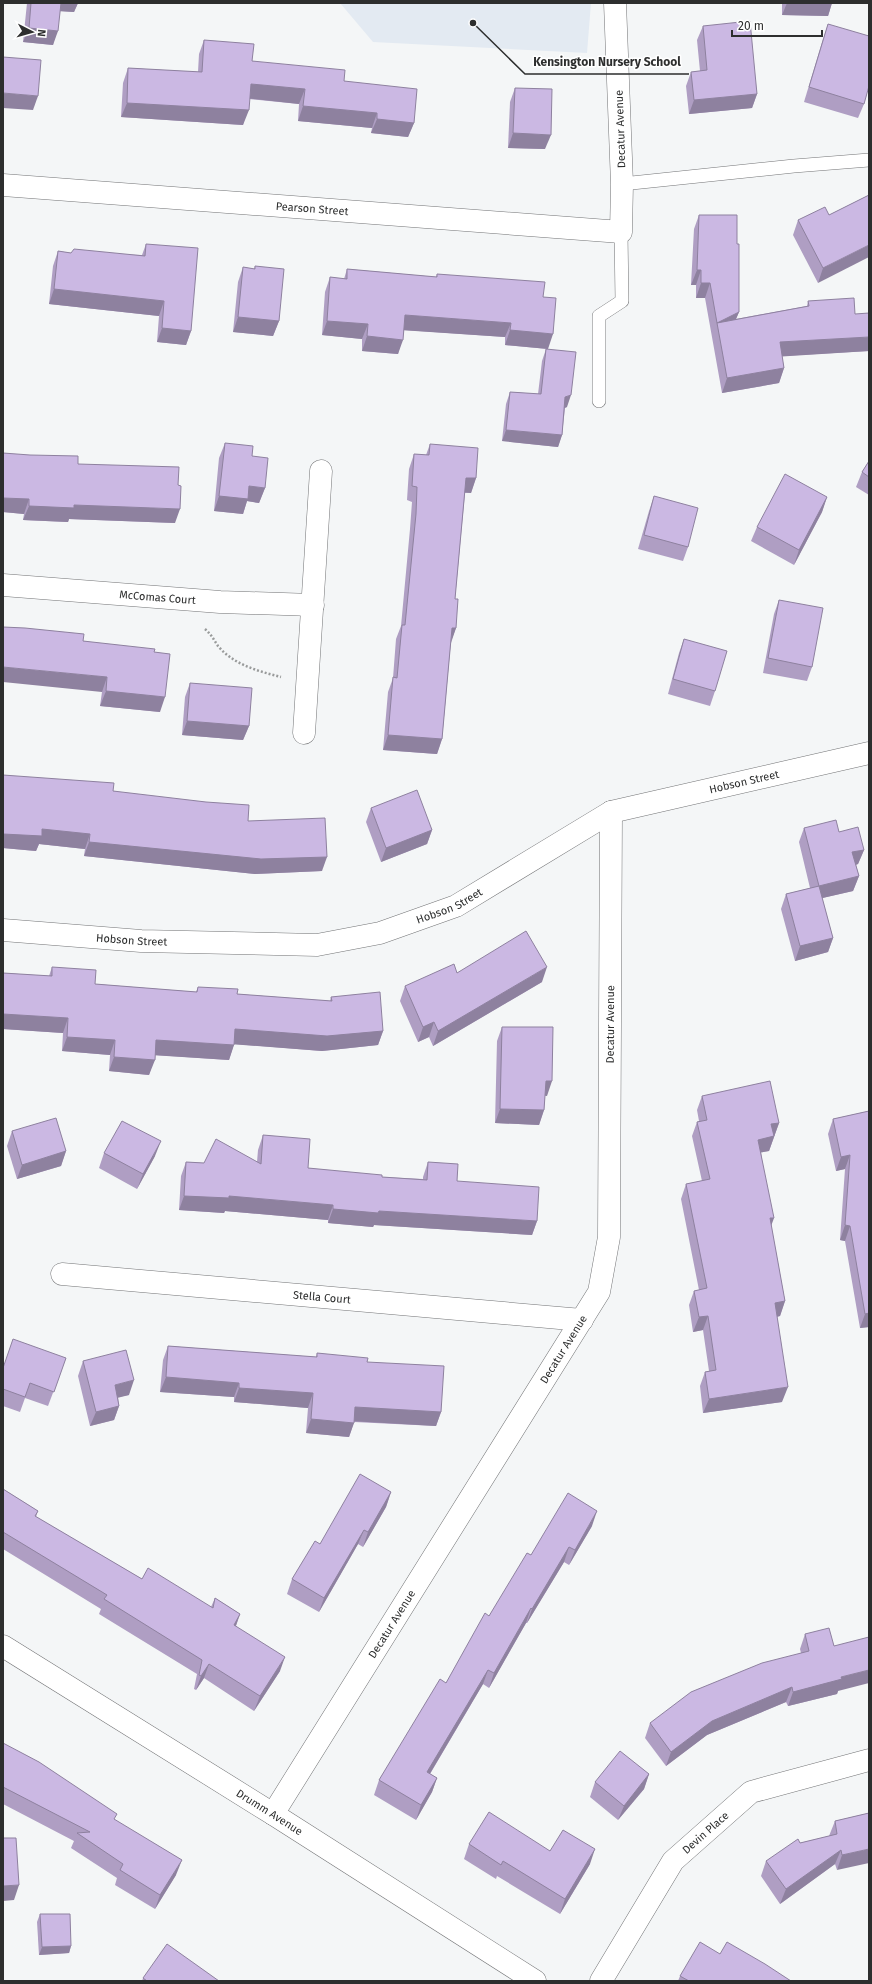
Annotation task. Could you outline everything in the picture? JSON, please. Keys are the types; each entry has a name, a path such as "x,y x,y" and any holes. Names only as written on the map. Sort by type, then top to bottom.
{"street":[{"name":"Decatur Avenue","path":"615,3 622,184 622,232"},
{"name":"Pearson Street","path":"3,185 622,232"},
{"path":"304,733 321,471"},
{"name":"McComas Court","path":"3,585 220,602 313,605"},
{"name":"Hobson Street","path":"3,930 141,941 317,945 380,933 456,906 611,812 869,753"},
{"name":"Decatur Avenue","path":"273,1814 599,1292 609,1237 611,812"},
{"name":"Stella Court","path":"62,1274 582,1320"},
{"name":"Drumm Avenue","path":"3,1646 273,1814 535,1981"},
{"name":"Devin Place","path":"601,1981 673,1861 751,1792 869,1760"}],"lane":[{"path":"622,184 794,166 869,160"},
{"path":"599,402 598,316 622,301 622,232"}],"path":[{"path":"202,626 219,646 237,661 254,670 284,678 308,681"}],"shaded area":[{"path":"340,3 591,3 587,53 373,42"}],"building":[{"path":"31,3 61,3 58,31 29,28"},
{"path":"750,21 757,94 694,100 691,72 707,70 703,26"},
{"path":"828,24 869,36 869,86 864,104 809,87"},
{"path":"204,40 254,44 252,61 345,70 344,81 417,89 414,123 377,119 377,113 303,106 305,89 251,84 249,110 127,103 128,68 202,72"},
{"path":"3,57 41,60 38,96 3,93"},
{"path":"515,88 552,89 551,135 513,133"},
{"path":"869,195 869,245 823,268 798,220 825,207 829,215"},
{"path":"699,215 737,215 737,244 739,244 739,312 717,323 710,283 701,283 701,270 697,270"},
{"path":"146,244 198,248 191,331 162,328 164,301 54,289 58,251 71,253 74,249 145,256"},
{"path":"255,266 284,269 279,321 238,317 243,267 255,269"},
{"path":"347,269 437,277 437,274 545,282 543,297 556,298 553,334 510,330 511,323 405,315 403,340 367,336 368,324 327,321 330,277 347,279"},
{"path":"854,298 855,314 869,313 869,337 780,342 784,368 727,378 717,323 809,306 808,301"},
{"path":"546,349 576,352 571,395 565,397 562,435 506,430 510,392 541,394"},
{"path":"225,443 253,446 252,456 268,458 265,488 249,486 248,499 219,496"},
{"path":"430,444 478,448 476,478 466,478 455,599 458,599 456,628 452,628 442,739 388,735 393,677 397,678 402,625 405,625 416,514 417,487 412,486 414,454 429,455"},
{"path":"3,453 78,456 78,464 179,467 178,485 181,486 180,509 74,505 74,508 29,506 29,499 3,498"},
{"path":"869,461 869,477 862,472"},
{"path":"785,474 827,497 799,550 757,527"},
{"path":"654,496 698,508 688,547 644,535"},
{"path":"779,600 823,608 812,667 768,658"},
{"path":"3,627 84,634 83,641 155,649 154,652 170,654 165,697 106,691 107,677 3,667"},
{"path":"684,639 727,651 715,691 673,679"},
{"path":"190,683 252,688 249,726 187,721"},
{"path":"3,775 114,783 113,791 206,802 249,805 248,821 325,818 327,857 261,859 89,842 90,834 42,829 42,836 3,834"},
{"path":"417,790 432,830 386,848 371,808"},
{"path":"836,820 839,832 858,827 864,850 852,852 859,876 819,886 804,828"},
{"path":"819,886 833,938 800,946 786,894"},
{"path":"526,931 547,967 438,1031 434,1022 423,1027 405,986 454,964 457,973"},
{"path":"52,967 96,970 95,984 197,992 198,987 238,989 237,994 332,1001 331,997 380,992 383,1031 327,1036 235,1029 234,1045 156,1040 155,1060 114,1057 115,1040 67,1037 68,1018 3,1014 3,973 52,976"},
{"path":"502,1027 553,1027 552,1081 546,1081 544,1110 500,1109"},
{"path":"770,1081 779,1123 771,1124 774,1136 758,1140 774,1218 770,1218 785,1301 775,1303 788,1387 709,1399 705,1372 716,1370 708,1316 699,1317 694,1291 707,1288 686,1184 710,1179 697,1122 707,1120 702,1096"},
{"path":"869,1111 869,1313 865,1314 850,1226 845,1225 850,1155 841,1157 833,1119"},
{"path":"56,1118 66,1151 22,1165 12,1131"},
{"path":"122,1121 161,1141 143,1174 104,1153"},
{"path":"263,1135 310,1139 308,1168 382,1175 382,1177 427,1180 428,1162 458,1164 457,1181 539,1187 537,1221 379,1211 378,1213 333,1209 333,1205 229,1196 229,1198 184,1196 186,1162 204,1163 216,1139 261,1164"},
{"path":"13,1339 66,1358 54,1392 30,1383 25,1397 3,1389 3,1368"},
{"path":"168,1346 317,1357 317,1353 368,1358 367,1362 444,1366 441,1412 355,1407 354,1423 311,1419 313,1393 239,1388 239,1383 166,1377"},
{"path":"126,1350 134,1380 115,1385 119,1406 96,1412 83,1361"},
{"path":"360,1474 391,1492 368,1532 364,1530 324,1598 292,1579 315,1541 320,1544"},
{"path":"3,1489 38,1511 35,1516 142,1579 148,1568 213,1608 215,1598 240,1614 234,1625 285,1657 260,1696 209,1664 201,1676 199,1675 202,1660 104,1599 107,1595 3,1532"},
{"path":"568,1493 597,1511 575,1550 569,1547 532,1609 531,1608 494,1673 488,1670 427,1772 437,1778 421,1805 379,1780 440,1679 446,1683 485,1613 489,1616 527,1553 531,1555"},
{"path":"829,1628 834,1646 869,1637 869,1670 793,1692 792,1687 712,1721 671,1752 650,1723 691,1692 762,1663 809,1651 805,1634"},
{"path":"3,1743 39,1762 117,1814 114,1819 182,1860 160,1895 120,1870 123,1864 77,1833 90,1832 3,1787"},
{"path":"620,1751 649,1774 624,1806 595,1782"},
{"path":"489,1812 550,1851 563,1830 595,1849 565,1899 503,1861 501,1865 469,1844"},
{"path":"869,1813 869,1849 842,1855 841,1850 786,1889 766,1861 798,1839 800,1843 837,1834 835,1821"},
{"path":"3,1838 16,1838 19,1885 3,1886"},
{"path":"40,1914 70,1914 71,1946 42,1947"},
{"path":"700,1942 720,1954 727,1942 791,1981 689,1981 680,1976"},
{"path":"167,1944 219,1981 147,1981 143,1978"}],"place":[{"name":"Kensington Nursery School","path":"473,23"}]}
